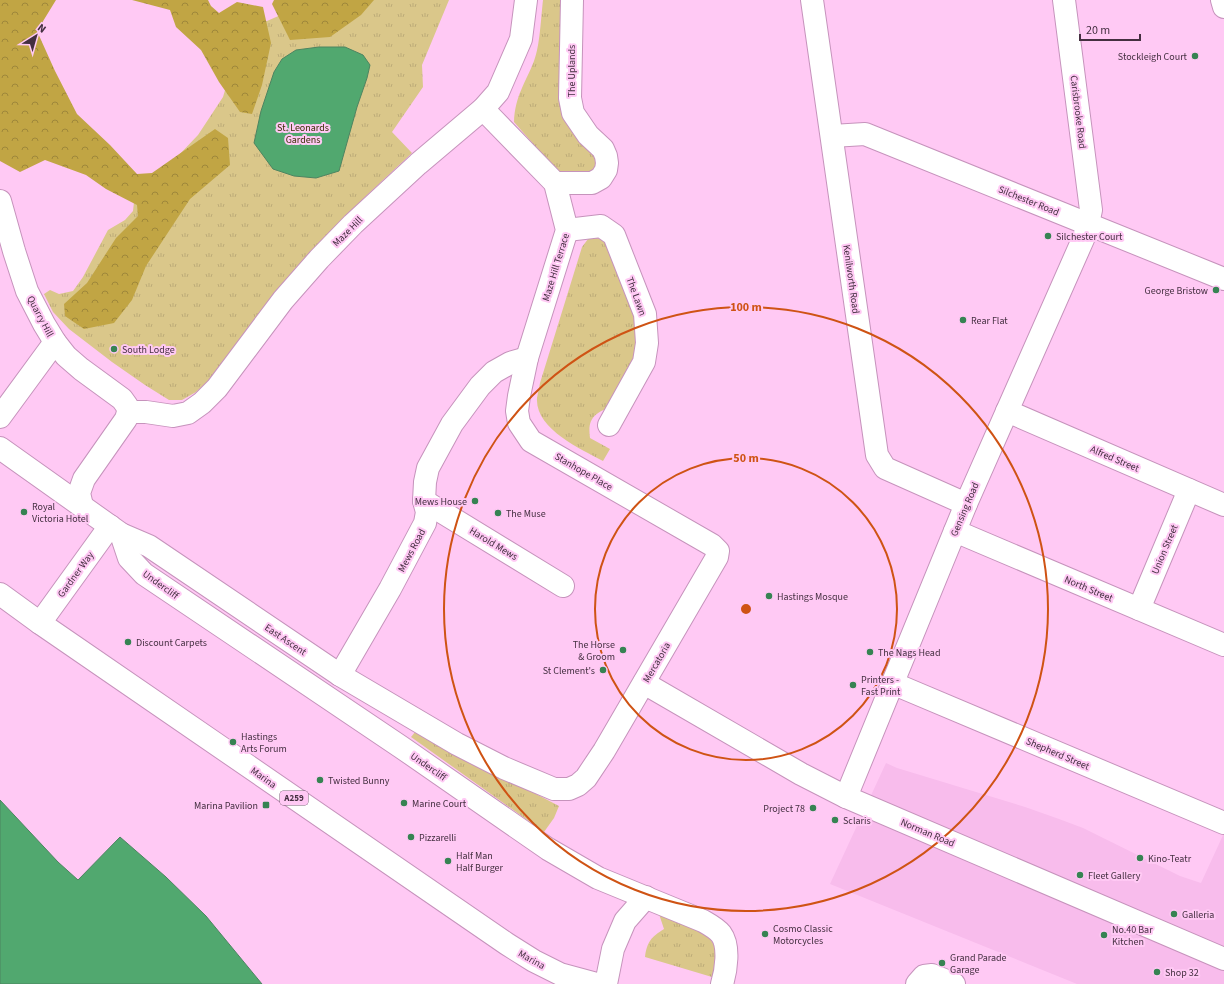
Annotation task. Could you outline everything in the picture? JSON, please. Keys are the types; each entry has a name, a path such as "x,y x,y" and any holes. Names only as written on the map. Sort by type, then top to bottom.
{"main road":[{"name":"Maze Hill","path":"128,412 146,412 173,416 188,413 202,403 217,388 283,300 319,259 353,224 418,164 483,109 498,92 522,39 526,0"},
{"name":"The Uplands","path":"555,183 592,183 601,178 606,170 607,163 603,150 588,135 573,113 570,98 572,0"},
{"name":"Kenilworth Road","path":"812,0 877,455 885,468 966,504"},
{"name":"Carisbrooke Road","path":"1064,0 1091,210 1088,224"},
{"path":"1222,0 1224,7"},
{"name":"Maze Hill Terrace","path":"483,109 555,183 567,230 527,358"},
{"name":"Silchester Road","path":"832,136 865,134 1224,279"},
{"name":"Quarry Hill","path":"0,417 56,342 27,290 1,211"},
{"name":"Gensing Road","path":"846,797 966,504 1084,238 1088,224"},
{"name":"The Lawn","path":"567,230 601,226 614,235 645,314 647,343 644,362 609,425"},
{"path":"56,342 66,356 81,369 122,399 127,406 128,412 126,419 84,480 79,493 82,506"},
{"name":"Mews Road","path":"340,675 394,582 425,523 427,512 424,501 424,482 428,468 452,424 480,386 494,372 510,363 527,358"},
{"name":"Stanhope Place","path":"527,358 516,411 519,423 532,440 712,545"},
{"name":"Alfred Street","path":"1007,411 1224,505"},
{"name":"East Ascent","path":"0,448 115,530 149,546 340,675 457,744 504,768 554,789 569,789 578,785 586,778"},
{"name":"Union Street","path":"1139,609 1189,490"},
{"name":"Harold Mews","path":"424,501 563,586"},
{"name":"Gardner Way","path":"40,623 115,530"},
{"name":"Undercliff","path":"115,530 129,558 144,574 401,747 548,849 598,878 704,921 714,927 725,940 727,954 725,975 722,984"},
{"name":"North Street","path":"955,531 1224,645"},
{"name":"Mercatoria","path":"586,778 604,751 717,557 718,550 712,545"},
{"name":"Marina","path":"0,594 507,944 534,961 560,974 597,984"},
{"name":"Norman Road","path":"644,683 801,774 846,797 1224,959"},
{"name":"Shepherd Street","path":"892,683 1224,823"},
{"path":"606,984 613,950 625,921 646,897"},
{"path":"917,984 924,976 932,975 954,984"}],"shaded area":[{"path":"319,47 345,47 363,55 370,65 339,171 316,178 294,176 273,169 254,143 261,111 274,72 282,59 296,50"},
{"path":"886,763 897,768 1025,807 1083,828 1180,876 1201,883 1224,833 1224,984 1077,984 830,884"},
{"path":"0,800 58,862 78,880 120,837 166,877 206,916 262,984 0,984"}],"green space":[{"path":"0,0 56,0 37,31 55,71 77,114 110,145 137,174 152,173 215,129 228,138 230,165 190,199 146,266 132,300 114,323 84,329 65,316 64,304 87,283 116,238 138,216 137,205 106,189 86,175 45,160 20,172 0,161"},
{"path":"132,0 208,0 211,6 219,13 237,2 263,7 271,43 262,85 252,114 240,112 219,82 201,50 176,27 170,10"},
{"path":"274,0 374,0 361,15 330,37 290,40 272,4"},
{"name":"St. Leonards Gardens","path":"299,0 449,0 422,65 423,87 392,132 412,153 333,229 292,276 215,375 196,392 182,400 169,400 112,362 69,329 53,312 44,294 50,290 59,294 73,291 83,277 108,230 125,220 133,211 134,202 198,135 223,97 228,80 260,24 290,11"},
{"path":"543,0 568,0 565,103 602,154 595,176 568,179 556,170 514,122 518,97 536,55"},
{"path":"596,238 603,240 609,245 633,313 638,338 637,358 614,406 594,416 590,425 590,438 610,449 603,461 572,444 551,428 543,419 538,409 537,398 540,383 582,247 588,239"},
{"path":"416,731 559,806 554,818 544,832 411,737"},
{"path":"658,911 708,935 715,947 716,956 716,966 712,977 645,957 650,940 664,929"}],"place":[{"name":"Stockleigh Court","path":"1195,56"},
{"name":"Silchester Court","path":"1048,236"},
{"name":"George Bristow","path":"1216,290"},
{"name":"Rear Flat","path":"963,320"},
{"name":"South Lodge","path":"114,349"},
{"name":"Mews House","path":"475,501"},
{"name":"Royal Victoria Hotel","path":"24,512"},
{"name":"The Muse","path":"498,513"},
{"name":"Hastings Mosque","path":"769,596"},
{"name":"Discount Carpets","path":"128,642"},
{"name":"The Horse & Groom","path":"623,650"},
{"name":"The Nags Head","path":"870,652"},
{"name":"St Clement's","path":"603,670"},
{"name":"Printers - Fast Print","path":"853,685"},
{"name":"Hastings Arts Forum","path":"233,742"},
{"name":"Twisted Bunny","path":"320,780"},
{"name":"Marine Court","path":"404,803"},
{"name":"Marina Pavilion","path":"266,805"},
{"name":"Project 78","path":"813,808"},
{"name":"Sclaris","path":"835,820"},
{"name":"Pizzarelli","path":"411,837"},
{"name":"Kino-Teatr","path":"1140,858"},
{"name":"Half Man Half Burger","path":"448,861"},
{"name":"Fleet Gallery","path":"1080,875"},
{"name":"Galleria","path":"1174,914"},
{"name":"Cosmo Classic Motorcycles","path":"765,934"},
{"name":"No.40 Bar Kitchen","path":"1104,935"},
{"name":"Grand Parade Garage","path":"942,963"},
{"name":"Shop 32","path":"1157,972"}]}
